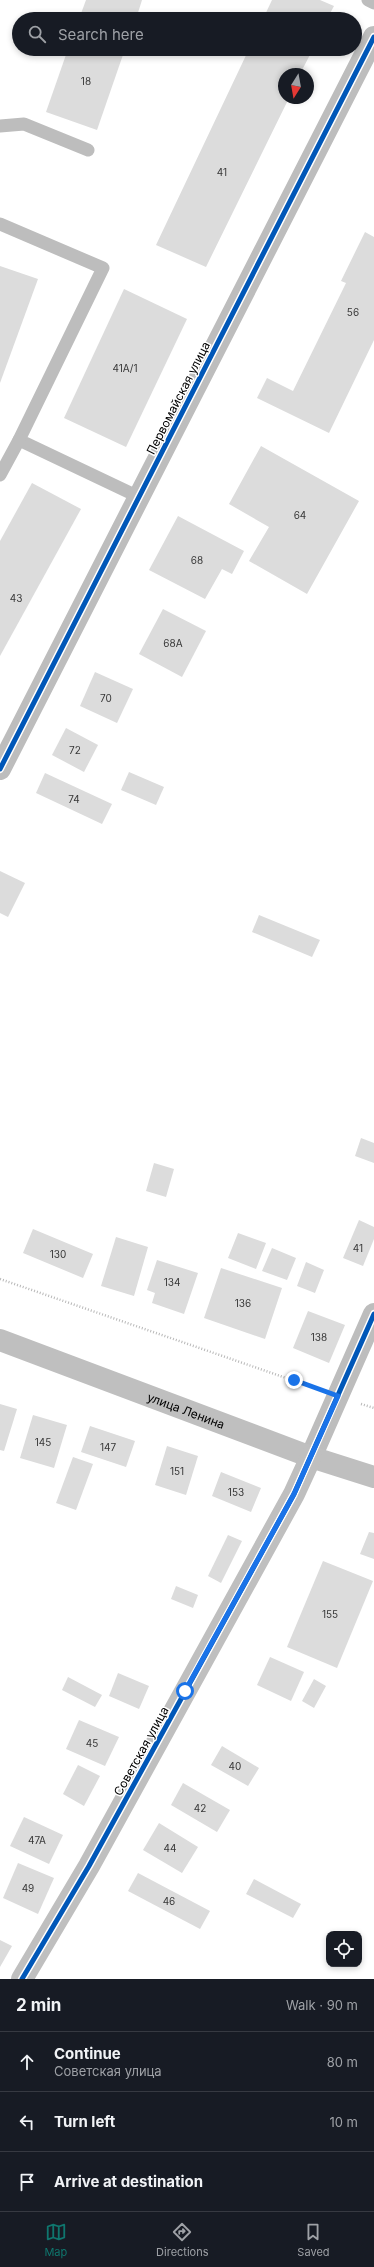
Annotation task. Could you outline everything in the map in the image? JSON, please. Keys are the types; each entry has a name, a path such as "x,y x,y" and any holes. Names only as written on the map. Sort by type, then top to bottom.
{"street":[{"name":"Первомайская улица","path":"0,769 374,37"},
{"name":"Советская улица","path":"22,1979 89,1866 294,1494 374,1314"},
{"name":"улица Ленина","path":"0,1340 311,1456 374,1477"}],"lane":[{"path":"368,0 374,3"},
{"path":"0,126 24,124 88,150"},
{"path":"0,224 103,268 19,440 0,475"},
{"path":"19,440 139,497"}],"path":[{"path":"0,1279 374,1408"}],"building":[{"path":"86,0 142,0 138,12 82,12"},
{"path":"272,0 320,0 334,6 331,12 266,12"},
{"path":"66,56 123,56 97,130 46,112"},
{"path":"246,56 309,56 303,68 278,68 278,104 286,104 206,267 156,245"},
{"path":"365,232 374,237 374,340 329,433 257,398 267,378 293,391 346,283 341,281"},
{"path":"0,266 38,279 0,383"},
{"path":"124,289 187,319 126,447 64,418"},
{"path":"261,446 359,501 307,594 249,561 269,527 229,504"},
{"path":"32,483 81,509 0,656 0,541"},
{"path":"178,516 244,551 232,574 222,569 205,599 149,570"},
{"path":"163,609 206,631 182,677 139,654"},
{"path":"95,672 133,689 117,723 80,706"},
{"path":"66,728 98,745 84,772 52,755"},
{"path":"129,772 164,787 156,805 121,790"},
{"path":"45,773 112,804 102,824 36,793"},
{"path":"0,871 25,883 8,917 0,913"},
{"path":"259,915 320,940 312,957 252,932"},
{"path":"361,1138 374,1143 374,1163 355,1156"},
{"path":"154,1163 174,1169 166,1197 146,1191"},
{"path":"359,1220 374,1227 374,1239 363,1266 343,1258"},
{"path":"33,1229 93,1254 83,1278 23,1253"},
{"path":"238,1233 266,1243 256,1269 228,1258"},
{"path":"116,1237 148,1247 134,1296 101,1286"},
{"path":"272,1248 296,1258 287,1280 262,1271"},
{"path":"157,1260 198,1273 184,1314 152,1303 155,1293 147,1290"},
{"path":"306,1262 324,1270 315,1293 297,1286"},
{"path":"221,1268 282,1288 265,1339 204,1318"},
{"path":"308,1311 345,1325 329,1363 293,1348"},
{"path":"0,1404 17,1409 4,1451 0,1450"},
{"path":"33,1415 67,1425 54,1468 20,1458"},
{"path":"90,1426 135,1441 126,1467 81,1452"},
{"path":"167,1446 198,1456 186,1495 155,1485"},
{"path":"73,1457 93,1464 76,1510 56,1503"},
{"path":"221,1472 261,1488 251,1512 212,1496"},
{"path":"369,1532 374,1533 374,1559 360,1554"},
{"path":"228,1535 242,1541 221,1583 208,1576"},
{"path":"323,1561 373,1581 337,1668 287,1647"},
{"path":"176,1586 198,1595 193,1608 171,1599"},
{"path":"270,1657 304,1672 291,1701 257,1685"},
{"path":"118,1673 149,1686 139,1709 109,1696"},
{"path":"68,1677 102,1695 95,1707 62,1690"},
{"path":"314,1679 326,1686 314,1708 302,1701"},
{"path":"79,1720 119,1737 105,1766 66,1749"},
{"path":"222,1746 259,1768 248,1786 211,1765"},
{"path":"78,1765 100,1776 84,1806 63,1794"},
{"path":"183,1783 230,1810 217,1832 171,1805"},
{"path":"24,1817 63,1835 49,1864 10,1846"},
{"path":"159,1823 198,1847 182,1873 143,1850"},
{"path":"18,1863 54,1878 38,1914 3,1898"},
{"path":"138,1873 210,1911 200,1929 128,1891"},
{"path":"254,1879 301,1904 293,1918 246,1894"},
{"path":"0,1940 12,1946 0,1967"}],"cycle path":[{"path":"0,769 374,37"},
{"path":"22,1979 89,1866 294,1494 374,1314"}],"route":[{"path":"185,1691 294,1494 338,1396 294,1380"}]}
